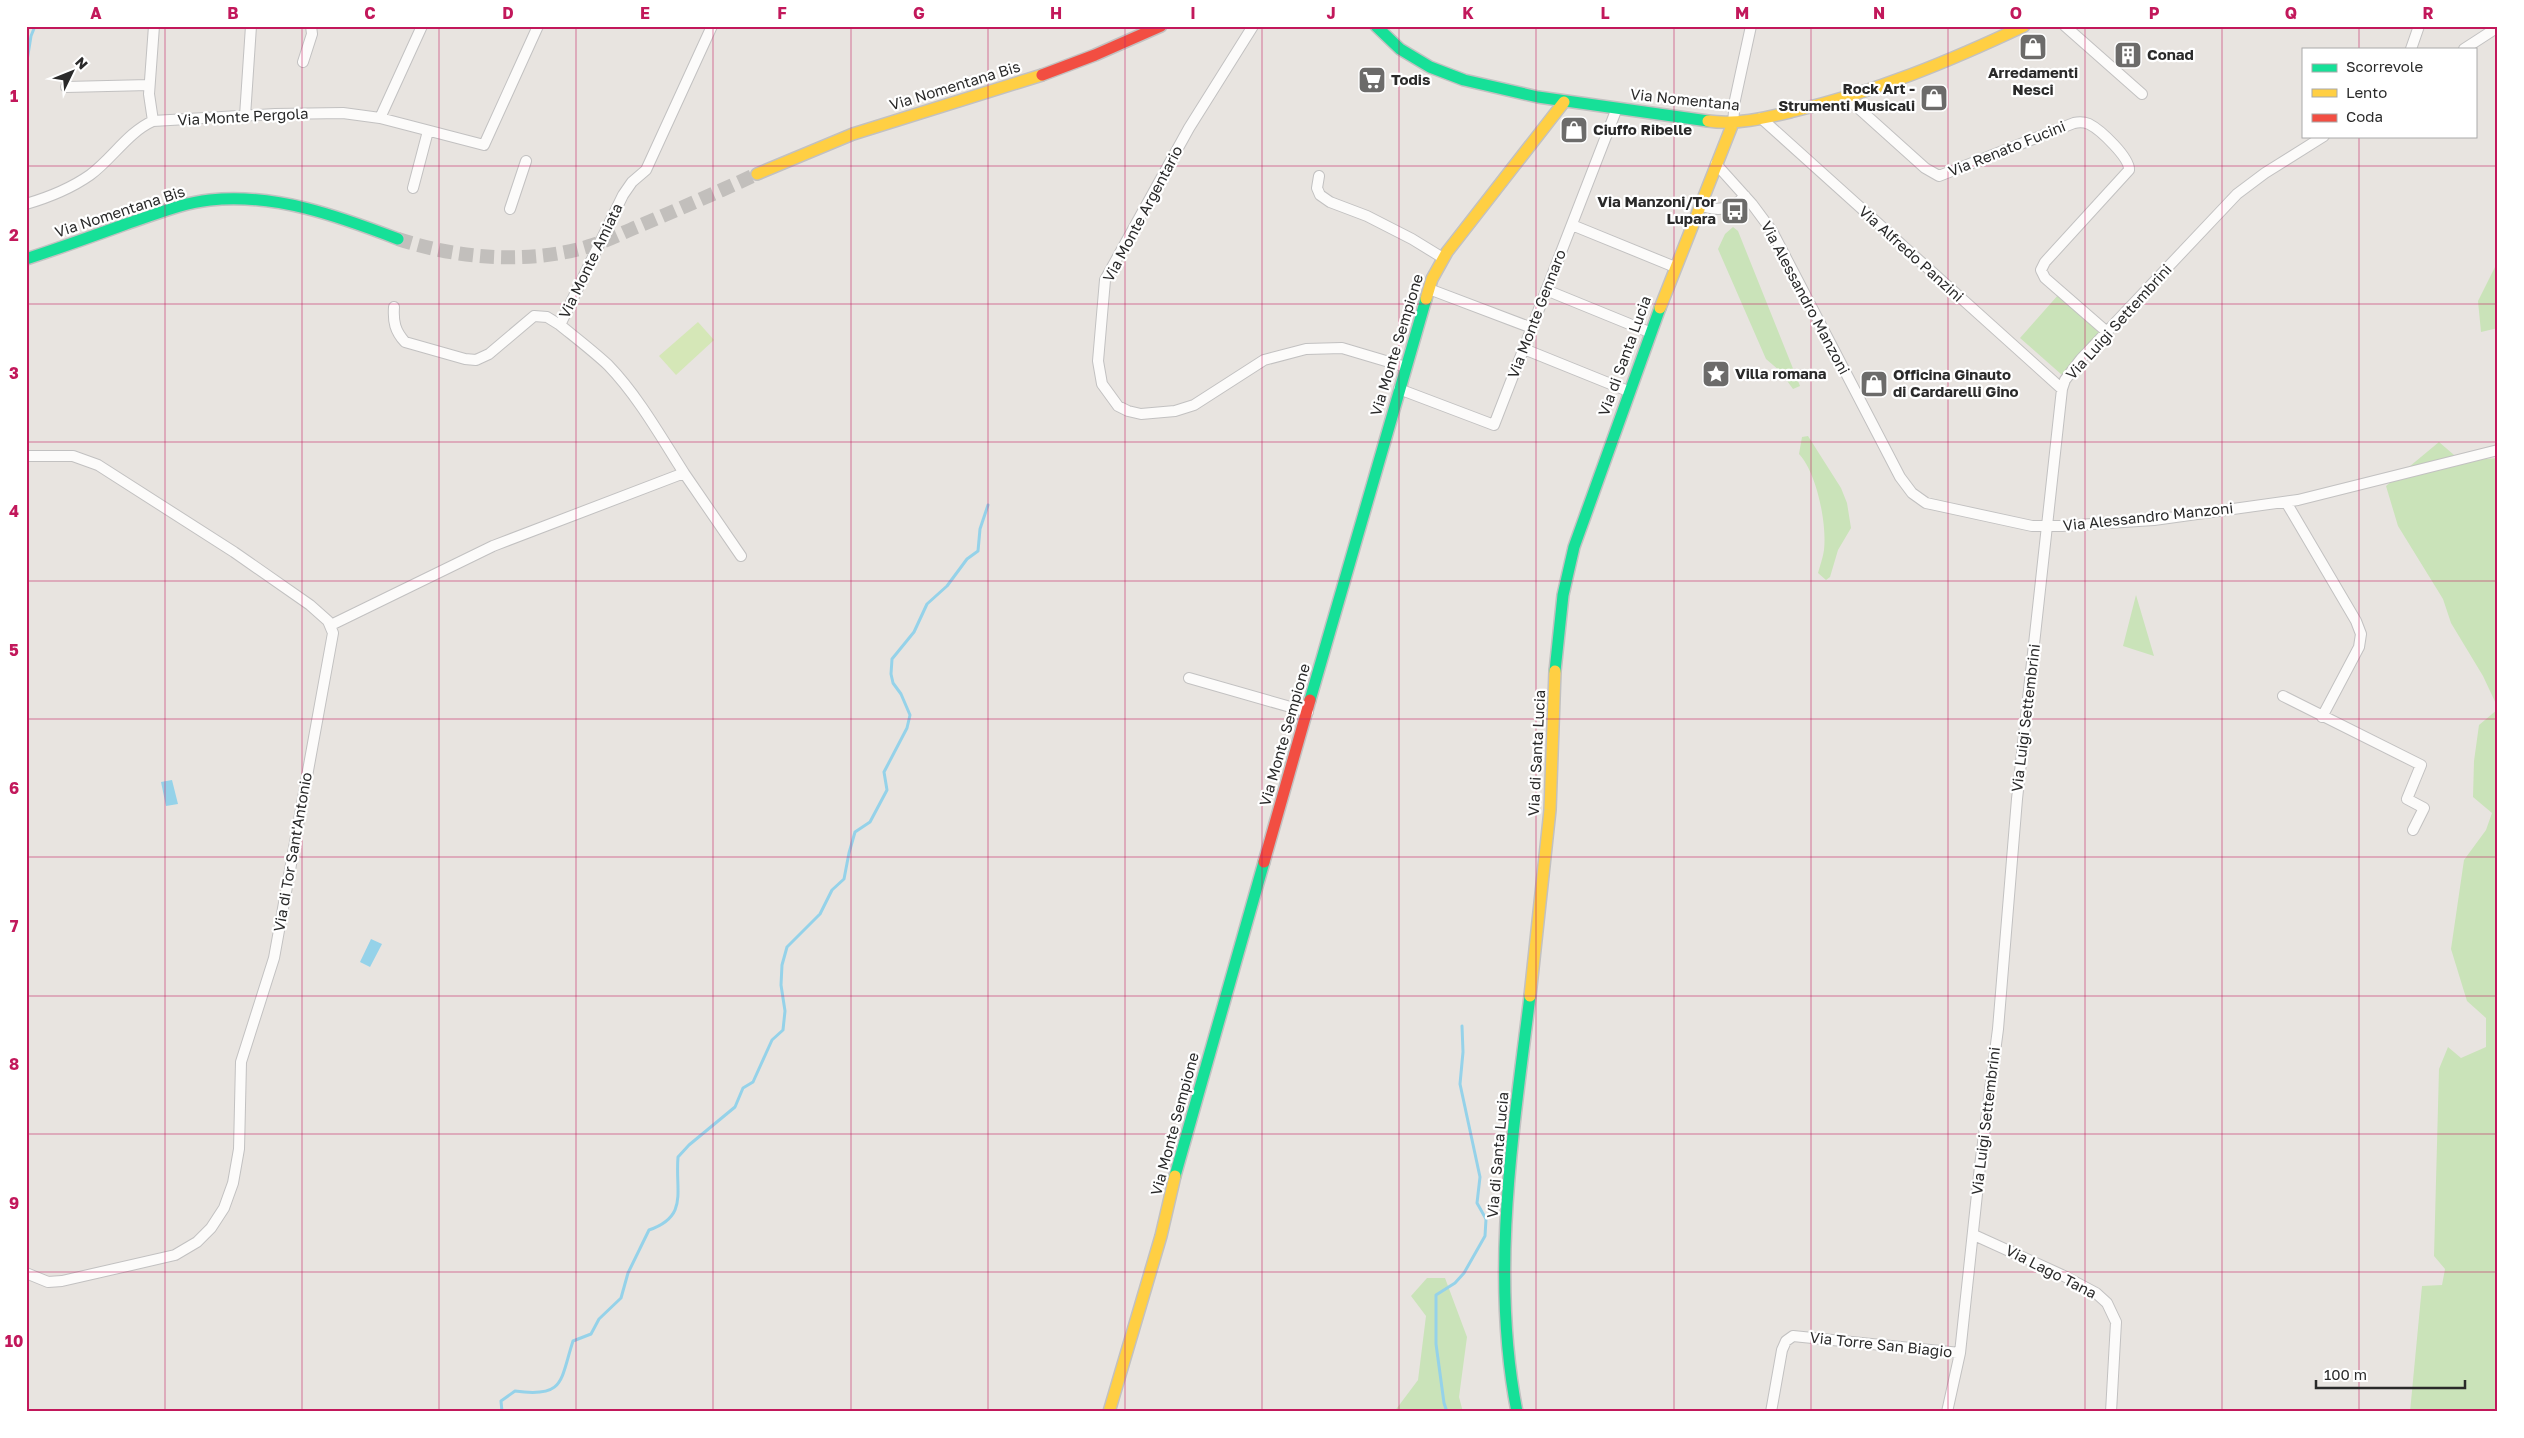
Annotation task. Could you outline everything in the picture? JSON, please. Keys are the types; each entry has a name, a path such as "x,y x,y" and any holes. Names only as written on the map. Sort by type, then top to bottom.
{"street":[{"path":"26,204 55,196 91,174 137,131 152,121 148,102 154,26"},
{"path":"245,116 251,26"},
{"path":"303,62 312,34 311,26"},
{"path":"380,118 422,26"},
{"name":"Via Monte Pergola","path":"152,121 337,113 380,118 484,145 538,26"},
{"name":"Via Monte Amiata","path":"712,26 646,170 634,180 623,195 560,326 613,371 642,409 741,556"},
{"name":"Via Nomentana Bis","path":"757,174 859,131 1044,74 1119,45 1161,26"},
{"name":"Via Monte Argentario","path":"1253,26 1190,128 1105,280 1098,361 1102,384 1118,406 1128,411 1142,414 1175,411 1194,405 1264,360 1306,350 1342,348 1406,367"},
{"name":"Via Nomentana","path":"1376,26 1398,49 1438,72 1459,79 1564,102 1733,123 1810,108 1846,97 1984,45 2024,26"},
{"path":"1733,123 1735,100 1751,26"},
{"path":"2065,26 2142,94"},
{"path":"2411,48 2419,26"},
{"path":"2466,48 2498,27"},
{"path":"66,88 149,85"},
{"name":"Via Renato Fucini","path":"1846,97 1925,168 1939,176 2074,123 2087,123 2100,131 2128,161 2128,173 2045,262 2041,270 2045,278 2107,332"},
{"name":"Via Monte Sempione","path":"1109,1412 1162,1236 1184,1143 1308,712 1343,579 1429,290 1443,258 1564,102"},
{"name":"Via Monte Gennaro","path":"1399,389 1494,426 1617,108"},
{"name":"Via Alfredo Panzini","path":"1761,118 2062,389"},
{"name":"Via di Santa Lucia","path":"1518,1412 1509,1371 1505,1335 1506,1238 1514,1132 1550,812 1558,634 1565,584 1573,550 1649,332 1733,123"},
{"path":"413,188 428,131"},
{"name":"Via Luigi Settembrini","path":"1947,1412 1960,1353 1980,1166 1998,1029 2017,799 2062,389 2073,369 2237,194 2265,173 2321,138"},
{"path":"510,209 526,161"},
{"name":"Via Alessandro Manzoni","path":"1716,164 1745,196 1775,237 1900,476 1912,493 1922,501 2017,524 2046,526 2154,520 2286,502 2364,485 2498,450"},
{"path":"1320,176 1317,190 1327,200 1367,216 1412,239 1443,258"},
{"path":"1700,205 1711,209 1724,209 1732,207 1745,196"},
{"name":"Via Nomentana Bis","path":"26,258 161,212 211,200 258,201 295,206 337,216 398,239"},
{"path":"1572,225 1675,267"},
{"path":"1429,290 1532,328"},
{"path":"1546,290 1649,332"},
{"path":"394,308 393,323 398,335 405,342 471,360 489,354 534,316 546,316 560,326"},
{"path":"1524,349 1628,391"},
{"path":"26,456 74,456 98,465 234,552 310,605 330,625 493,546 684,473"},
{"path":"2286,502 2356,621 2360,634 2358,647 2322,717"},
{"name":"Via di Tor Sant'Antonio","path":"26,1273 48,1282 62,1281 175,1255 190,1247 206,1234 226,1203 233,1183 239,1149 241,1062 274,958 330,650 332,633 330,625"},
{"path":"1189,678 1308,712"},
{"path":"2283,696 2421,765 2407,799 2424,808 2413,830"},
{"name":"Via Lago Tana","path":"1974,1234 2062,1275 2096,1293 2107,1303 2116,1322 2111,1412"},
{"name":"Via Torre San Biagio","path":"1771,1412 1782,1350 1786,1341 1793,1336 1960,1353"}],"green space":[{"path":"1733,227 1738,231 1800,386 1793,389 1780,371 1766,359 1718,249 1725,234"},
{"path":"2498,261 2498,328 2481,332 2478,301"},
{"path":"2059,294 2100,331 2062,375 2020,338"},
{"path":"698,322 714,340 676,375 659,356"},
{"path":"1808,436 1841,488 1847,503 1851,528 1838,550 1830,577 1826,580 1818,573 1824,553 1825,539 1819,499 1811,473 1799,454 1802,437"},
{"path":"2439,442 2461,461 2498,458 2498,708 2483,676 2451,623 2443,599 2398,526 2386,486"},
{"path":"2136,595 2154,656 2123,646"},
{"path":"2498,709 2498,1412 2410,1412 2422,1286 2442,1285 2445,1269 2434,1256 2439,1069 2448,1047 2461,1058 2486,1047 2486,1018 2467,1001 2451,949 2464,860 2486,830 2492,813 2473,797 2474,761 2479,725"},
{"path":"1427,1278 1445,1278 1467,1337 1459,1397 1463,1412 1394,1412 1418,1380 1426,1316 1411,1296"}],"water":[{"path":"172,780 178,804 166,806 161,782"},
{"path":"371,939 382,944 370,967 360,962"}],"waterway":[{"path":"26,67 31,36 35,26"},
{"path":"502,1412 501,1401 515,1391 543,1392 552,1389 558,1384 573,1341 591,1334 599,1319 621,1298 628,1273 649,1230 670,1218 675,1210 678,1192 678,1157 689,1145 735,1107 743,1088 753,1082 772,1040 783,1030 785,1011 781,985 782,965 787,947 820,914 832,890 844,879 855,832 870,822 887,790 884,772 907,728 910,715 901,694 893,683 891,674 892,659 914,632 927,604 947,586 967,559 978,551 980,529 988,505"},
{"path":"1447,1412 1444,1403 1436,1344 1436,1295 1455,1283 1464,1273 1485,1236 1486,1219 1477,1203 1480,1177 1460,1084 1463,1052 1462,1026"}],"tunnel":[{"path":"398,239 445,251 495,257 545,255 569,251 605,241 757,174"}],"traffic: fast":[{"path":"1376,26 1400,49 1430,67 1464,80 1538,97 1708,121"},
{"path":"26,259 168,210 210,200 234,199 282,203 352,222 398,239"},
{"path":"1310,700 1426,299"},
{"path":"1555,671 1563,595 1574,547 1660,308"},
{"path":"1175,1176 1264,862"},
{"path":"1517,1412 1509,1360 1505,1308 1505,1256 1511,1152 1530,996"}],"traffic: slow":[{"path":"1708,121 1730,122 1762,118 1854,95 1940,63 2024,26"},
{"path":"757,174 853,134 1042,75"},
{"path":"1426,299 1432,279 1447,252 1564,102"},
{"path":"1660,308 1733,123"},
{"path":"1530,996 1550,810 1555,671"},
{"path":"1109,1412 1161,1236 1175,1176"}],"traffic: jam":[{"path":"1042,75 1095,55 1161,26"},
{"path":"1264,862 1310,700"}],"place":[{"name":"Arredamenti Nesci","path":"2033,47"},
{"name":"Conad","path":"2128,55"},
{"name":"Todis","path":"1372,80"},
{"name":"Rock Art - Strumenti Musicali","path":"1934,98"},
{"name":"Ciuffo Ribelle","path":"1574,130"},
{"name":"Via Manzoni/Tor Lupara","path":"1735,211"},
{"name":"Villa romana","path":"1716,374"},
{"name":"Officina Ginauto di Cardarelli Gino","path":"1874,384"}]}
